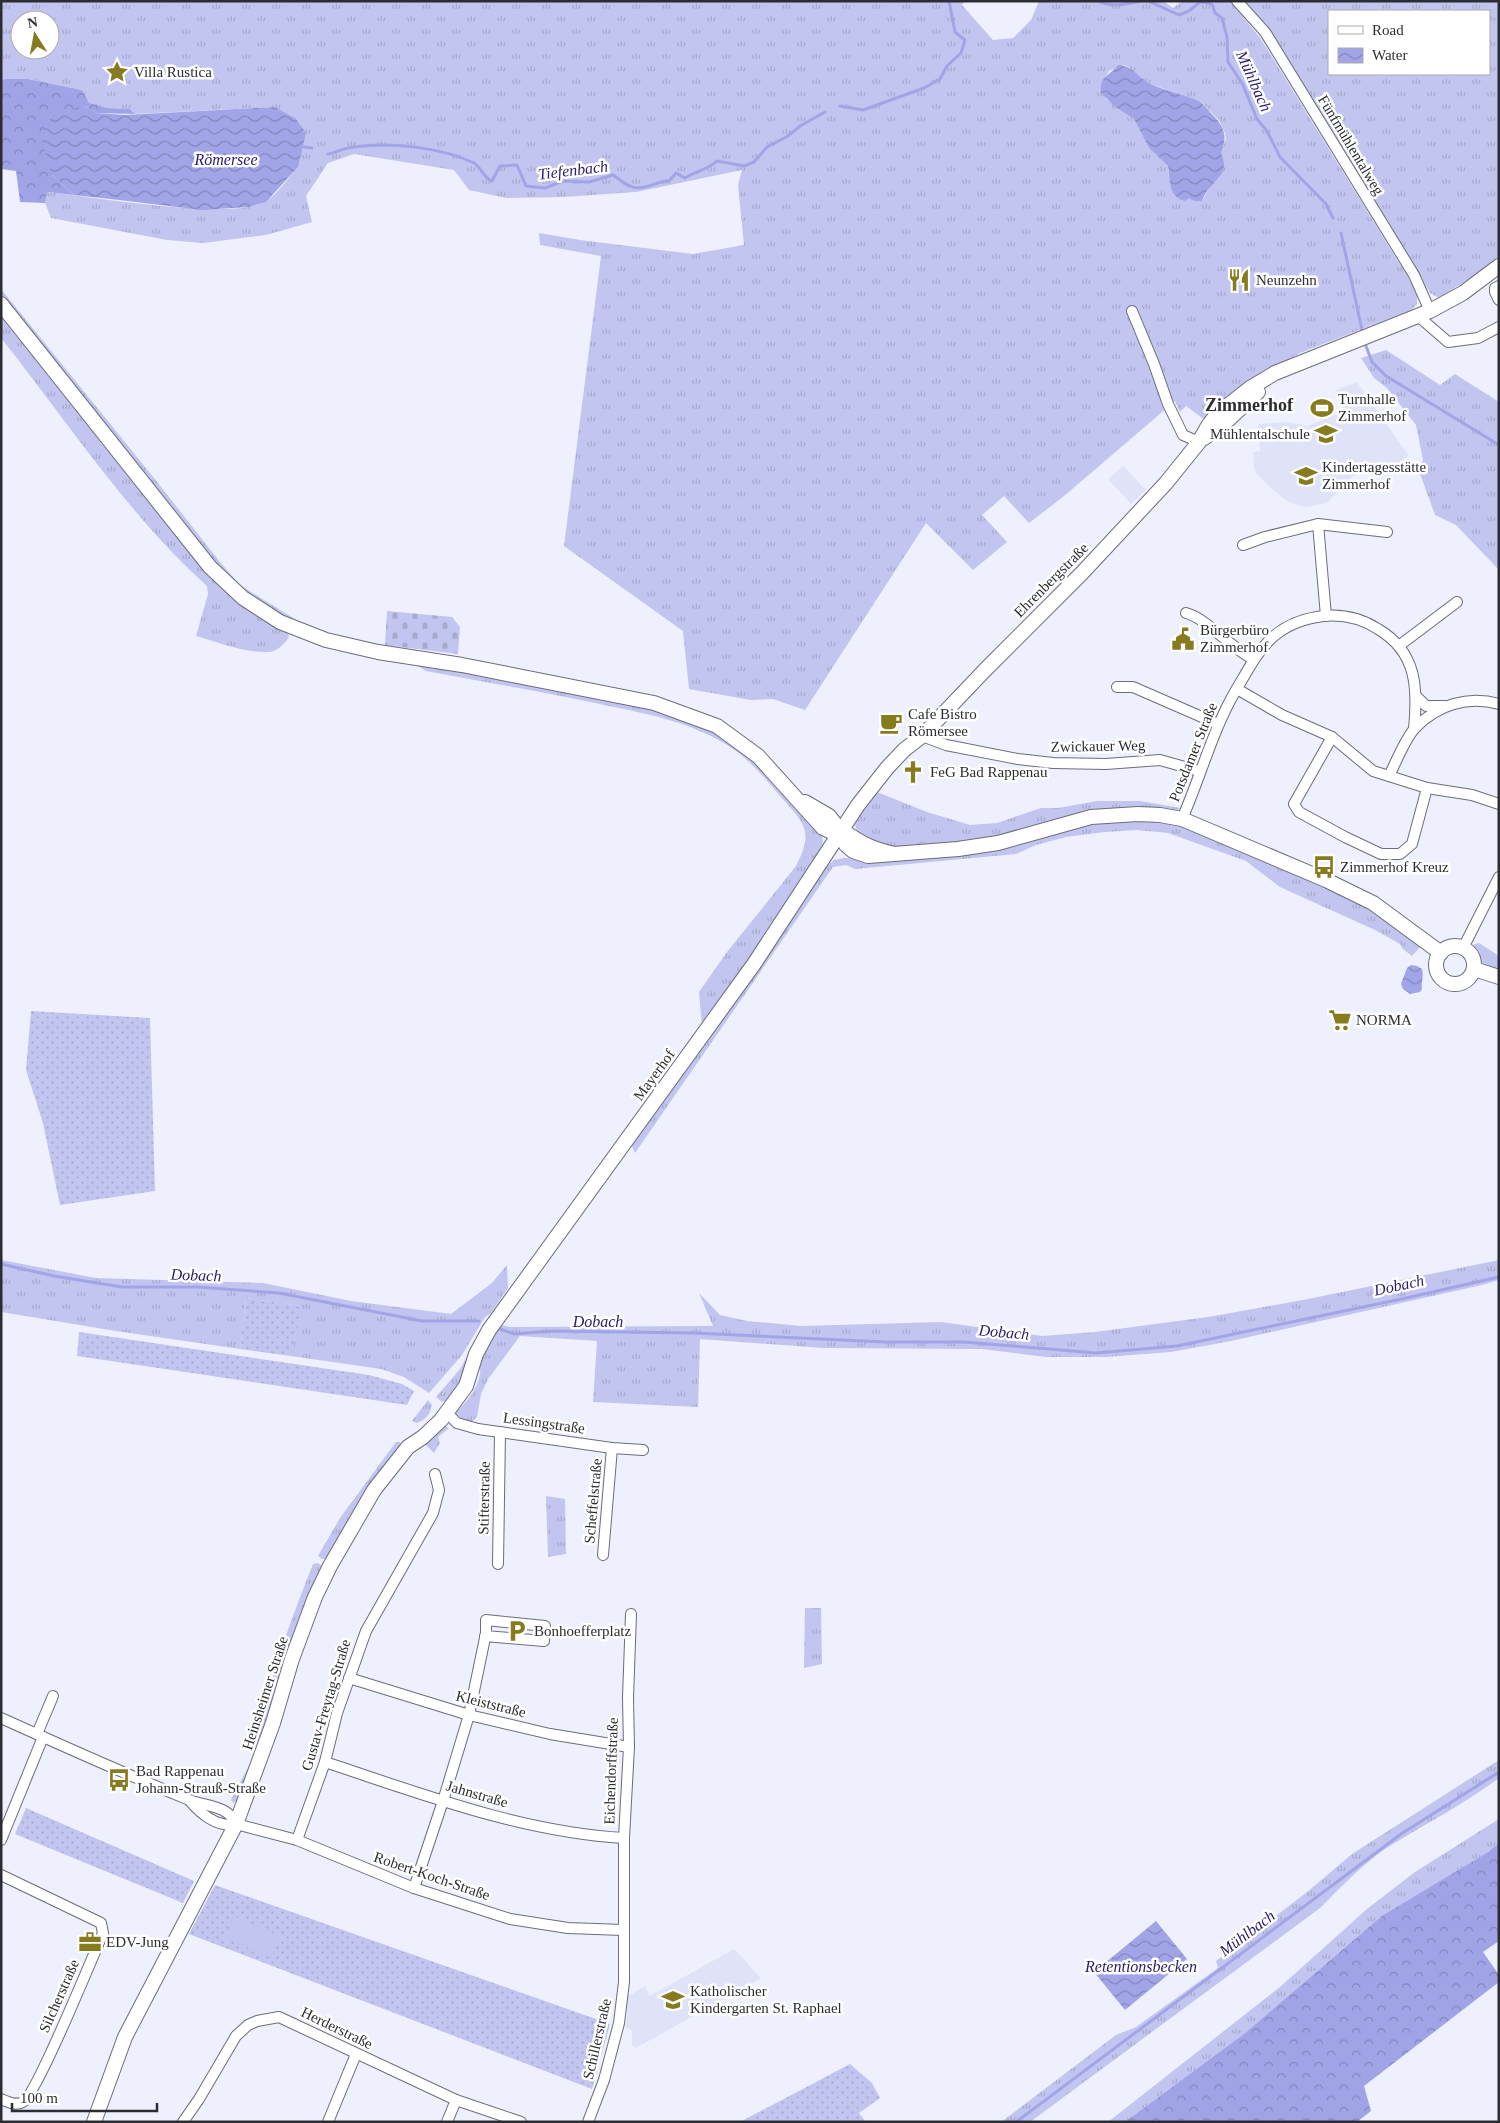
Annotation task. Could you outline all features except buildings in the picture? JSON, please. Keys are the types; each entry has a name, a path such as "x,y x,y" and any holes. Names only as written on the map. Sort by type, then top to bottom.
{"street":[{"name":"Fünfmühlentalweg","path":"1237,1 1265,32 1414,275 1424,313"},
{"name":"Ehrenbergstraße","path":"840,836 858,805 886,768 922,736 984,670 1082,573 1166,484 1199,442 1217,414 1250,388 1275,373 1424,313 1463,293 1499,266"},
{"path":"1499,286 1495,288 1494,292 1499,300"},
{"path":"1,304 210,567 243,598 280,622 326,640 378,652 462,665 654,703 717,726 758,756 793,793 810,806 829,816 836,825 840,836 853,851 868,856 958,849 998,842 1091,816 1160,815 1182,819 1373,902 1441,953"},
{"path":"1132,311 1172,412 1183,434 1199,442"},
{"path":"1424,313 1448,342 1478,338 1499,327"},
{"path":"1318,524 1326,616"},
{"path":"1243,545 1265,537 1318,524 1387,532"},
{"path":"1400,645 1457,602"},
{"path":"1186,613 1195,615 1233,647 1252,659"},
{"name":"Potsdamer Straße","path":"1182,819 1218,724 1252,659 1270,639 1289,624 1326,616 1350,616 1363,620 1400,645 1411,667 1417,697 1414,729"},
{"path":"1117,687 1133,687 1218,724"},
{"path":"1237,689 1282,715 1332,737 1373,771 1427,788 1472,795 1499,804"},
{"path":"1417,697 1426,706 1444,706 1472,700 1499,704"},
{"path":"1389,776 1414,729 1444,706"},
{"name":"Zwickauer Weg","path":"922,736 946,745 996,755 1053,763 1106,764 1160,760 1199,771"},
{"path":"1332,737 1294,804 1299,812 1345,837 1381,854 1400,854 1412,844 1427,788"},
{"name":"Mayerhof","path":"489,1330 754,964 840,836"},
{"path":"1463,948 1499,877"},
{"path":"1451,947 1463,948 1472,957 1474,969 1469,979 1464,982 1459,984 1449,983 1440,976 1436,964 1441,953 1451,947"},
{"path":"1474,969 1499,977"},
{"name":"Heinsheimer Straße","path":"94,2122 125,2037 236,1824 273,1723 292,1658 314,1597 374,1490 408,1447 410,1440 426,1422 446,1412 466,1386 476,1354 489,1330"},
{"name":"Lessingstraße","path":"446,1412 457,1423 500,1432 612,1448 643,1450"},
{"name":"Stifterstraße","path":"498,1564 500,1432"},
{"name":"Scheffelstraße","path":"603,1555 612,1448"},
{"name":"Gustav-Freytag-Straße","path":"297,1840 325,1762 348,1678 366,1631 433,1514 439,1490 435,1474"},
{"name":"Eichendorffstraße","path":"623,1930 631,1614"},
{"path":"414,1888 443,1801 468,1715 485,1636 486,1620 546,1626 544,1641 485,1636"},
{"name":"Kleiststraße","path":"348,1678 468,1715 550,1734 629,1747"},
{"path":"1,1840 53,1696"},
{"name":"Robert-Koch-Straße","path":"1,1718 190,1800 200,1812 228,1826 236,1824 297,1840 414,1888 510,1918 568,1928 623,1930"},
{"name":"Jahnstraße","path":"325,1762 443,1801 536,1826 585,1836 624,1838"},
{"name":"Silcherstraße","path":"1,1875 100,1923 103,1927 103,1932 68,2014 25,2101 18,2104 1,2099"},
{"name":"Schillerstraße","path":"588,2122 604,2080 619,2023 624,1982 623,1930"},
{"name":"Herderstraße","path":"183,2122 236,2036 257,2020 279,2017 456,2100 521,2122"},
{"path":"328,2122 356,2054"},
{"path":"447,2122 456,2100"}],"shaded area":[{"path":"1357,382 1409,456 1385,472 1356,473 1327,503 1306,507 1290,503 1256,473 1253,452 1260,451 1258,424 1286,422 1308,426 1344,411 1336,390"},
{"path":"1123,466 1146,490 1131,504 1108,479"},
{"name":"Katholischer Kindergarten St. Raphael","path":"734,1949 761,1978 636,2048 632,2045 632,2030 625,2027 628,2012 625,2004 627,1997 645,1986 650,1996"}],"green space":[{"path":"1,1 964,1 962,5 993,40 1013,38 1031,20 1039,1 1163,1 1173,8 1182,1 1201,1 1204,5 1219,1 1230,1 1261,39 1417,292 1417,304 1411,310 1300,353 1238,388 1219,403 1205,420 1186,406 1180,412 1175,401 1064,496 1029,523 1004,496 982,515 1007,542 973,570 926,523 805,710 773,699 751,700 689,689 683,631 564,546 601,256 540,245 539,233 693,254 744,245 738,185 742,170 636,192 564,197 506,198 469,190 454,170 354,154 328,163 306,196 312,222 266,235 203,243 167,240 51,218 45,203 46,192 160,206 194,208 224,209 249,207 266,201 279,190 298,167 274,107 135,114 130,109 108,108 88,103 82,90 28,79 1,81","holes":["1124,65 1151,84 1201,102 1219,120 1226,139 1221,153 1220,177 1210,187 1202,201 1189,198 1179,199 1176,196 1170,184 1168,166 1149,148 1134,119 1106,99 1101,88 1102,82 1109,71"]},
{"path":"1244,1 1499,1 1499,259 1439,298 1430,293 1264,24"},
{"path":"6,79 28,79 82,90 89,103 108,108 130,109 135,114 97,113 85,106 52,175 74,195 47,192 45,203 20,202 16,171 1,169 1,81"},
{"path":"1,289 240,585 298,621 297,625 276,614 227,579 1,298"},
{"path":"1,312 165,516 287,630 289,637 280,647 271,652 250,651 196,636 208,594 207,586 150,529 124,498 1,338"},
{"path":"1386,350 1440,385 1455,374 1499,402 1499,570 1456,525 1435,515 1418,468 1423,460 1416,425 1387,388 1374,378 1361,358"},
{"path":"387,611 452,617 460,627 458,654 385,645"},
{"path":"409,661 620,700 705,725 743,747 821,833 823,842 820,851 773,924 702,1026 699,992 727,952 796,866 802,854 805,844 804,829 796,814 742,756 711,736 694,729 625,709 426,671"},
{"path":"877,792 927,812 970,825 997,823 1041,808 1058,808 1097,801 1140,801 1180,808 1174,813 1073,815 990,840 897,849 874,846 857,832 855,825 858,819"},
{"path":"1106,820 1160,821 1186,827 1214,838 1368,906 1421,946 1412,956 1400,944 1375,930 1280,887 1246,861 1168,833 1137,830 1105,832 1066,837 1036,845 1016,854 855,869 846,865 833,867 635,1153 631,1144 828,865 834,860 845,858 879,862 994,851 1063,830"},
{"path":"1479,943 1499,956 1499,970 1478,959 1473,945"},
{"path":"31,1011 150,1018 155,1191 60,1205 43,1123 26,1070"},
{"path":"1,1260 96,1278 263,1283 351,1301 451,1314 492,1283 507,1265 508,1288 491,1313 485,1317 462,1355 429,1393 404,1377 381,1369 291,1356 301,1306 246,1298 240,1349 1,1312"},
{"path":"1499,1260 1499,1280 1482,1285 1231,1341 1171,1352 1106,1357 1046,1357 982,1349 823,1348 700,1339 698,1407 593,1402 597,1341 520,1336 488,1379 481,1394 477,1417 469,1424 455,1413 474,1390 479,1380 481,1357 485,1347 502,1325 510,1327 713,1326 699,1293 720,1315 747,1321 802,1326 941,1322 1042,1336 1095,1332 1208,1317 1303,1300"},
{"path":"246,1298 302,1306 291,1356 240,1349"},
{"path":"79,1332 369,1375 402,1384 414,1391 407,1405 77,1356"},
{"path":"471,1350 458,1387 449,1400 442,1402 436,1397 460,1369"},
{"path":"428,1400 432,1405 427,1416 417,1423 412,1421"},
{"path":"445,1426 449,1428 438,1437 440,1443 434,1453 424,1443 440,1427"},
{"path":"396,1442 400,1442 401,1448 329,1558 322,1559 318,1556 340,1518"},
{"path":"546,1496 565,1499 566,1554 548,1557"},
{"path":"318,1563 323,1567 240,1798 233,1803 231,1800 253,1755 268,1691 286,1636 313,1564"},
{"path":"805,1608 821,1608 822,1664 804,1668"},
{"path":"1499,1760 1499,1778 1457,1806 1385,1849 1359,1870 1320,1908 1030,2122 1001,2122 1116,2035 1136,2027 1218,1968 1216,1961 1306,1893 1352,1854"},
{"path":"26,1808 194,1881 183,1903 15,1834"},
{"path":"1499,1819 1499,1843 1488,1852 1383,1915 1245,2033 1125,2122 1108,2122 1280,1987 1367,1909 1415,1872"},
{"path":"1499,1843 1499,1941 1483,1952 1499,1975 1499,1982 1364,2086 1371,2111 1357,2122 1125,2122 1245,2033 1383,1915 1488,1852"},
{"path":"215,1885 610,2024 592,2089 189,1934"},
{"path":"234,1916 281,1936 271,1958 225,1938"},
{"path":"850,2064 872,2083 880,2098 859,2113 866,2122 740,2122"}],"water":[{"path":"1118,65 1128,67 1151,84 1199,101 1221,126 1224,136 1221,153 1224,168 1202,201 1194,201 1189,198 1185,201 1175,196 1171,187 1168,166 1149,148 1134,119 1114,106 1101,93 1103,79"},
{"name":"Römersee","path":"85,106 97,113 125,115 275,107 296,119 306,133 298,167 266,202 249,207 202,210 74,195 52,175 41,138 44,125 59,112"},
{"path":"1411,965 1422,969 1423,975 1420,992 1410,994 1403,989 1401,984 1407,968"},
{"name":"Retentionsbecken","path":"1156,1921 1187,1959 1125,2010 1094,1972"}],"waterway":[{"name":"Tiefenbach","path":"840,106 863,110 924,88 940,79 947,66 961,53 965,40 955,32 949,1"},
{"name":"Mühlbach","path":"1098,1 1114,5 1140,1"},
{"name":"Mühlbach","path":"1148,1 1179,15 1189,11 1200,2 1212,4 1215,13 1222,18 1227,37 1228,62 1242,83 1257,119 1267,131 1280,157 1326,204 1333,218"},
{"name":"Tiefenbach","path":"328,154 368,146 415,147 446,153 474,163 492,181 500,166 517,165 526,186 545,188 563,181 589,182 613,175 628,185 640,188 669,181 676,173 685,178 717,161 744,166 754,162 767,147 825,112"},
{"name":"Tiefenbach","path":"1,131 41,138"},
{"name":"Tiefenbach","path":"304,147 312,148"},
{"name":"Mühlbach","path":"1341,233 1362,330"},
{"name":"Mühlbach","path":"1366,346 1372,362 1386,376 1499,445"},
{"name":"Dobach","path":"1,1264 54,1276 122,1287 197,1287 279,1293 422,1321 479,1321"},
{"name":"Dobach","path":"500,1329 514,1334 551,1331 694,1333 885,1342 964,1342 1096,1353 1177,1346 1499,1277"},
{"name":"Mühlbach","path":"1016,2122 1401,1834 1499,1772"}],"place":[{"name":"Villa Rustica","path":"117,72"},
{"name":"Neunzehn","path":"1239,280"},
{"name":"Turnhalle Zimmerhof","path":"1322,408"},
{"name":"Mühlentalschule","path":"1326,434"},
{"name":"Kindertagesstätte Zimmerhof","path":"1306,476"},
{"name":"Bürgerbüro Zimmerhof","path":"1183,639"},
{"name":"Cafe Bistro Römersee","path":"891,723"},
{"name":"FeG Bad Rappenau","path":"913,772"},
{"name":"Zimmerhof Kreuz","path":"1324,867"},
{"name":"NORMA","path":"1340,1020"},
{"name":"Bonhoefferplatz","path":"517,1631"},
{"name":"Bad Rappenau Johann-Strauß-Straße","path":"119,1780"},
{"name":"EDV-Jung","path":"90,1942"},
{"name":"Katholischer Kindergarten St. Raphael","path":"673,2000"}],"district":[{"name":"Zimmerhof","path":"1249,405"}]}
